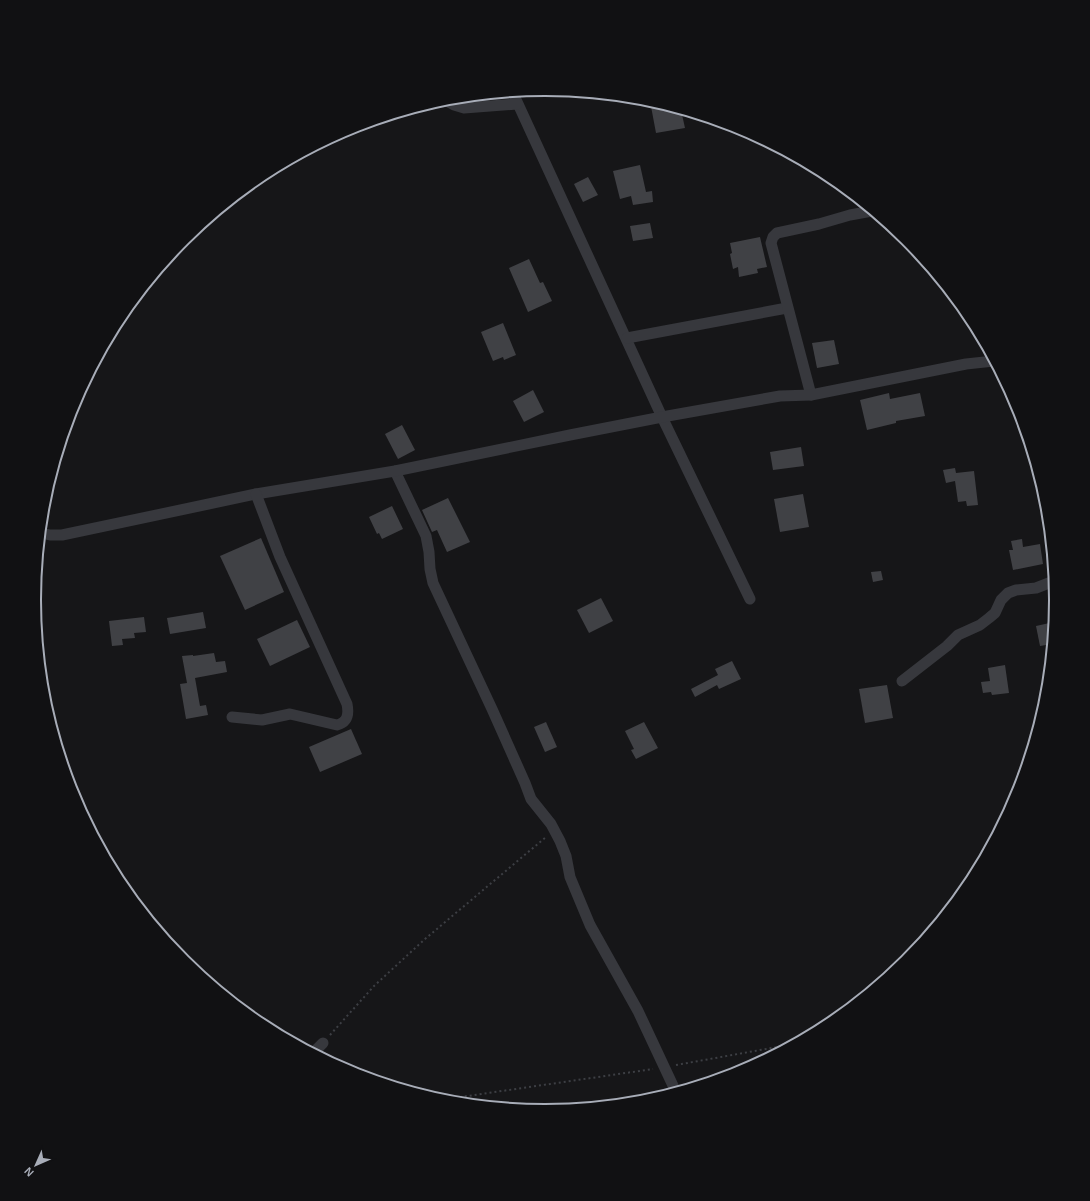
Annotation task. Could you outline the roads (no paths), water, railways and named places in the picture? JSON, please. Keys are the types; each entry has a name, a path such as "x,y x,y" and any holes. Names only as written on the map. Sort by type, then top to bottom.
{"street":[{"path":"515,98 627,338 662,417 750,599"},
{"path":"454,105 464,108 517,104"},
{"path":"811,395 770,243 777,233 835,221 850,215 865,212"},
{"path":"627,338 787,308"},
{"path":"45,534 62,535 256,494 395,471 662,417 780,396 811,395 966,364 988,362"},
{"path":"395,471 426,536 433,583 492,709 531,799 554,830 560,841 566,856 570,877 590,925 638,1010 674,1087"},
{"path":"232,717 262,720 290,714 337,725 347,719 349,712 347,704 280,557 256,494"},
{"path":"902,681 947,646 958,635 980,625 989,618 995,612 1001,600 1008,593 1016,590 1036,588 1048,583"},
{"path":"316,1050 323,1043"}]}
